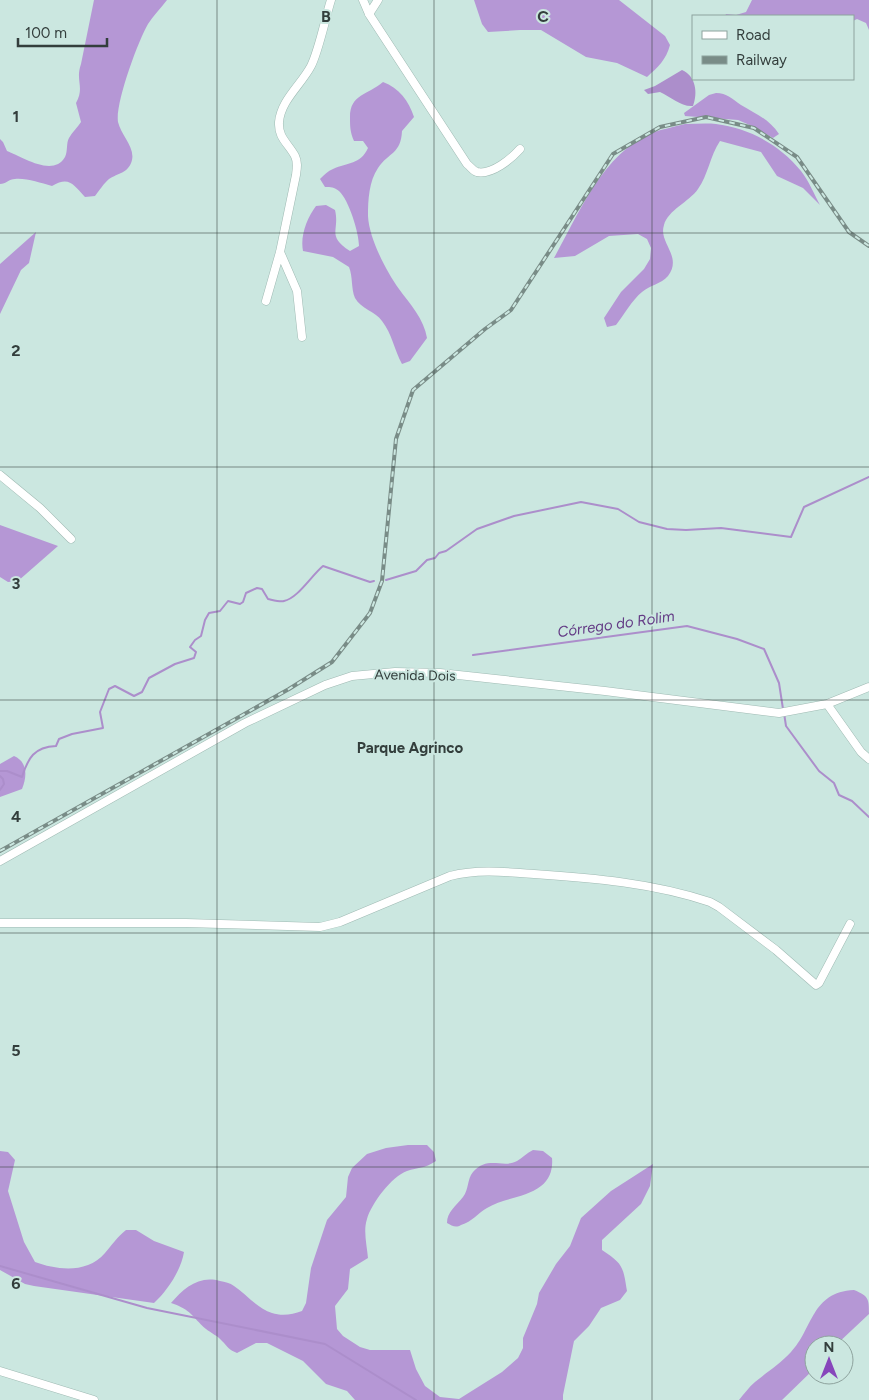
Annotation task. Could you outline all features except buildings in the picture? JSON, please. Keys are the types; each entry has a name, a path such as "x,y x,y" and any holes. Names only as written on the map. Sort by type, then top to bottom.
{"street":[{"path":"266,301 280,252 297,164 295,156 281,138 279,120 286,102 312,64 331,0"},
{"path":"363,0 369,14 467,164 474,170 483,172 511,160 520,149"},
{"path":"369,14 378,0"},
{"path":"280,252 297,291 302,337"},
{"path":"0,475 40,508 71,539"},
{"name":"Avenida Dois","path":"0,860 245,723 326,684 352,676 395,672 440,673 784,712 827,704 869,687"},
{"path":"827,704 861,752 869,759"},
{"path":"0,923 186,923 320,927 340,922 460,873 494,872 596,878 710,902 769,945 816,985 820,983 850,924"},
{"path":"0,1370 94,1400"}],"shaded area":[{"path":"94,0 167,0 150,21 144,32 133,58 120,101 118,122 132,150 131,164 126,170 109,179 95,196 85,197 74,185 67,182 52,186 29,180 15,179 0,184 0,139 7,151 37,164 53,166 60,163 65,157 69,138 81,122 76,103 80,93 79,70"},
{"path":"474,0 619,0 665,36 670,45 664,59 647,77 617,63 586,57 541,30 488,32 482,24"},
{"path":"752,0 869,0 869,30 866,23 857,19 854,20 854,15 736,15 746,12"},
{"path":"682,70 690,76 695,85 693,106 680,103 660,92 648,94 644,90 655,86"},
{"path":"383,82 403,96 414,117 402,131 397,149 382,163 375,173 368,204 369,225 379,254 394,282 420,318 427,338 410,361 402,364 382,321 355,298 349,267 333,257 303,251 302,245 305,227 316,206 326,205 335,210 335,232 338,241 350,251 359,246 350,209 343,195 332,187 325,187 320,179 331,170 357,160 365,153 368,148 363,141 354,141 352,135 350,123 351,109 356,99"},
{"path":"716,93 726,95 762,117 779,134 773,138 738,120 685,116 684,113 709,95"},
{"path":"685,124 728,126 763,139 784,153 801,171 820,205 803,188 777,176 761,152 720,141 698,189 674,210 664,225 664,238 673,262 668,276 638,295 616,325 607,327 604,318 621,292 644,269 650,259 651,248 647,239 638,234 609,236 575,256 554,258 594,187 619,155 635,142 652,133"},
{"path":"36,232 29,263 21,270 0,314 0,264"},
{"path":"0,525 58,546 18,581 8,582 0,577"},
{"path":"14,756 24,766 24,784 22,789 0,797 0,764"},
{"path":"427,1145 434,1152 436,1161 395,1178 373,1206 365,1228 368,1258 350,1269 348,1289 335,1306 337,1329 343,1336 360,1347 370,1350 410,1350 416,1369 425,1386 440,1397 459,1399 502,1372 518,1358 523,1348 523,1338 537,1304 539,1293 556,1264 570,1246 581,1218 611,1191 653,1164 650,1186 641,1204 602,1240 602,1250 621,1266 627,1291 620,1300 601,1308 589,1326 574,1341 563,1400 355,1400 347,1391 326,1384 303,1361 267,1343 256,1343 237,1353 234,1352 187,1311 171,1303 192,1284 199,1281 212,1280 232,1285 257,1305 272,1313 287,1315 302,1311 306,1303 311,1268 327,1220 346,1197 348,1177 352,1168 367,1154 386,1148"},
{"path":"533,1150 543,1151 552,1158 550,1174 541,1186 528,1193 493,1205 459,1226 447,1223 450,1212 465,1194 473,1172 484,1164 512,1163"},
{"path":"0,1151 8,1152 15,1160 8,1191 24,1242 35,1262 62,1268 81,1267 98,1260 126,1230 136,1230 154,1241 184,1252 177,1273 159,1298 154,1303 34,1286 25,1284 0,1270"},
{"path":"854,1290 863,1294 869,1305 869,1314 847,1335 804,1335 804,1379 782,1400 739,1400 753,1384 791,1352 821,1304 829,1297 840,1292"}],"waterway":[{"path":"386,580 416,571 427,560 435,558 439,553 446,551 477,529 514,516 581,502 618,509 639,522 667,529 721,528 791,537 804,507 869,477"},
{"path":"0,771 7,771 22,777 27,764 37,751 56,746 59,739 72,734 103,728 100,712 109,689 115,686 134,696 142,692 149,678 175,664 194,658 196,652 190,647 201,636 209,613 220,611 228,601 240,604 243,602 246,593 257,588 262,589 268,599 284,601 294,596 323,566 370,582 374,581"},
{"name":"Córrego do Rolim","path":"473,655 687,626 737,639 764,649 779,683 783,709"},
{"name":"Córrego do Rolim","path":"784,713 786,726 819,771 834,783 839,795 852,801 869,817"},
{"path":"0,776 4,784 0,790"},
{"path":"0,1266 147,1308 325,1344 416,1400"}],"railway":[{"path":"0,851 289,689 332,662 370,613 382,581 396,439 413,390 485,329 511,310 613,154 660,127 706,117 754,128 797,157 849,232 869,246"}],"district":[{"name":"Parque Agrinco","path":"410,748"}]}
